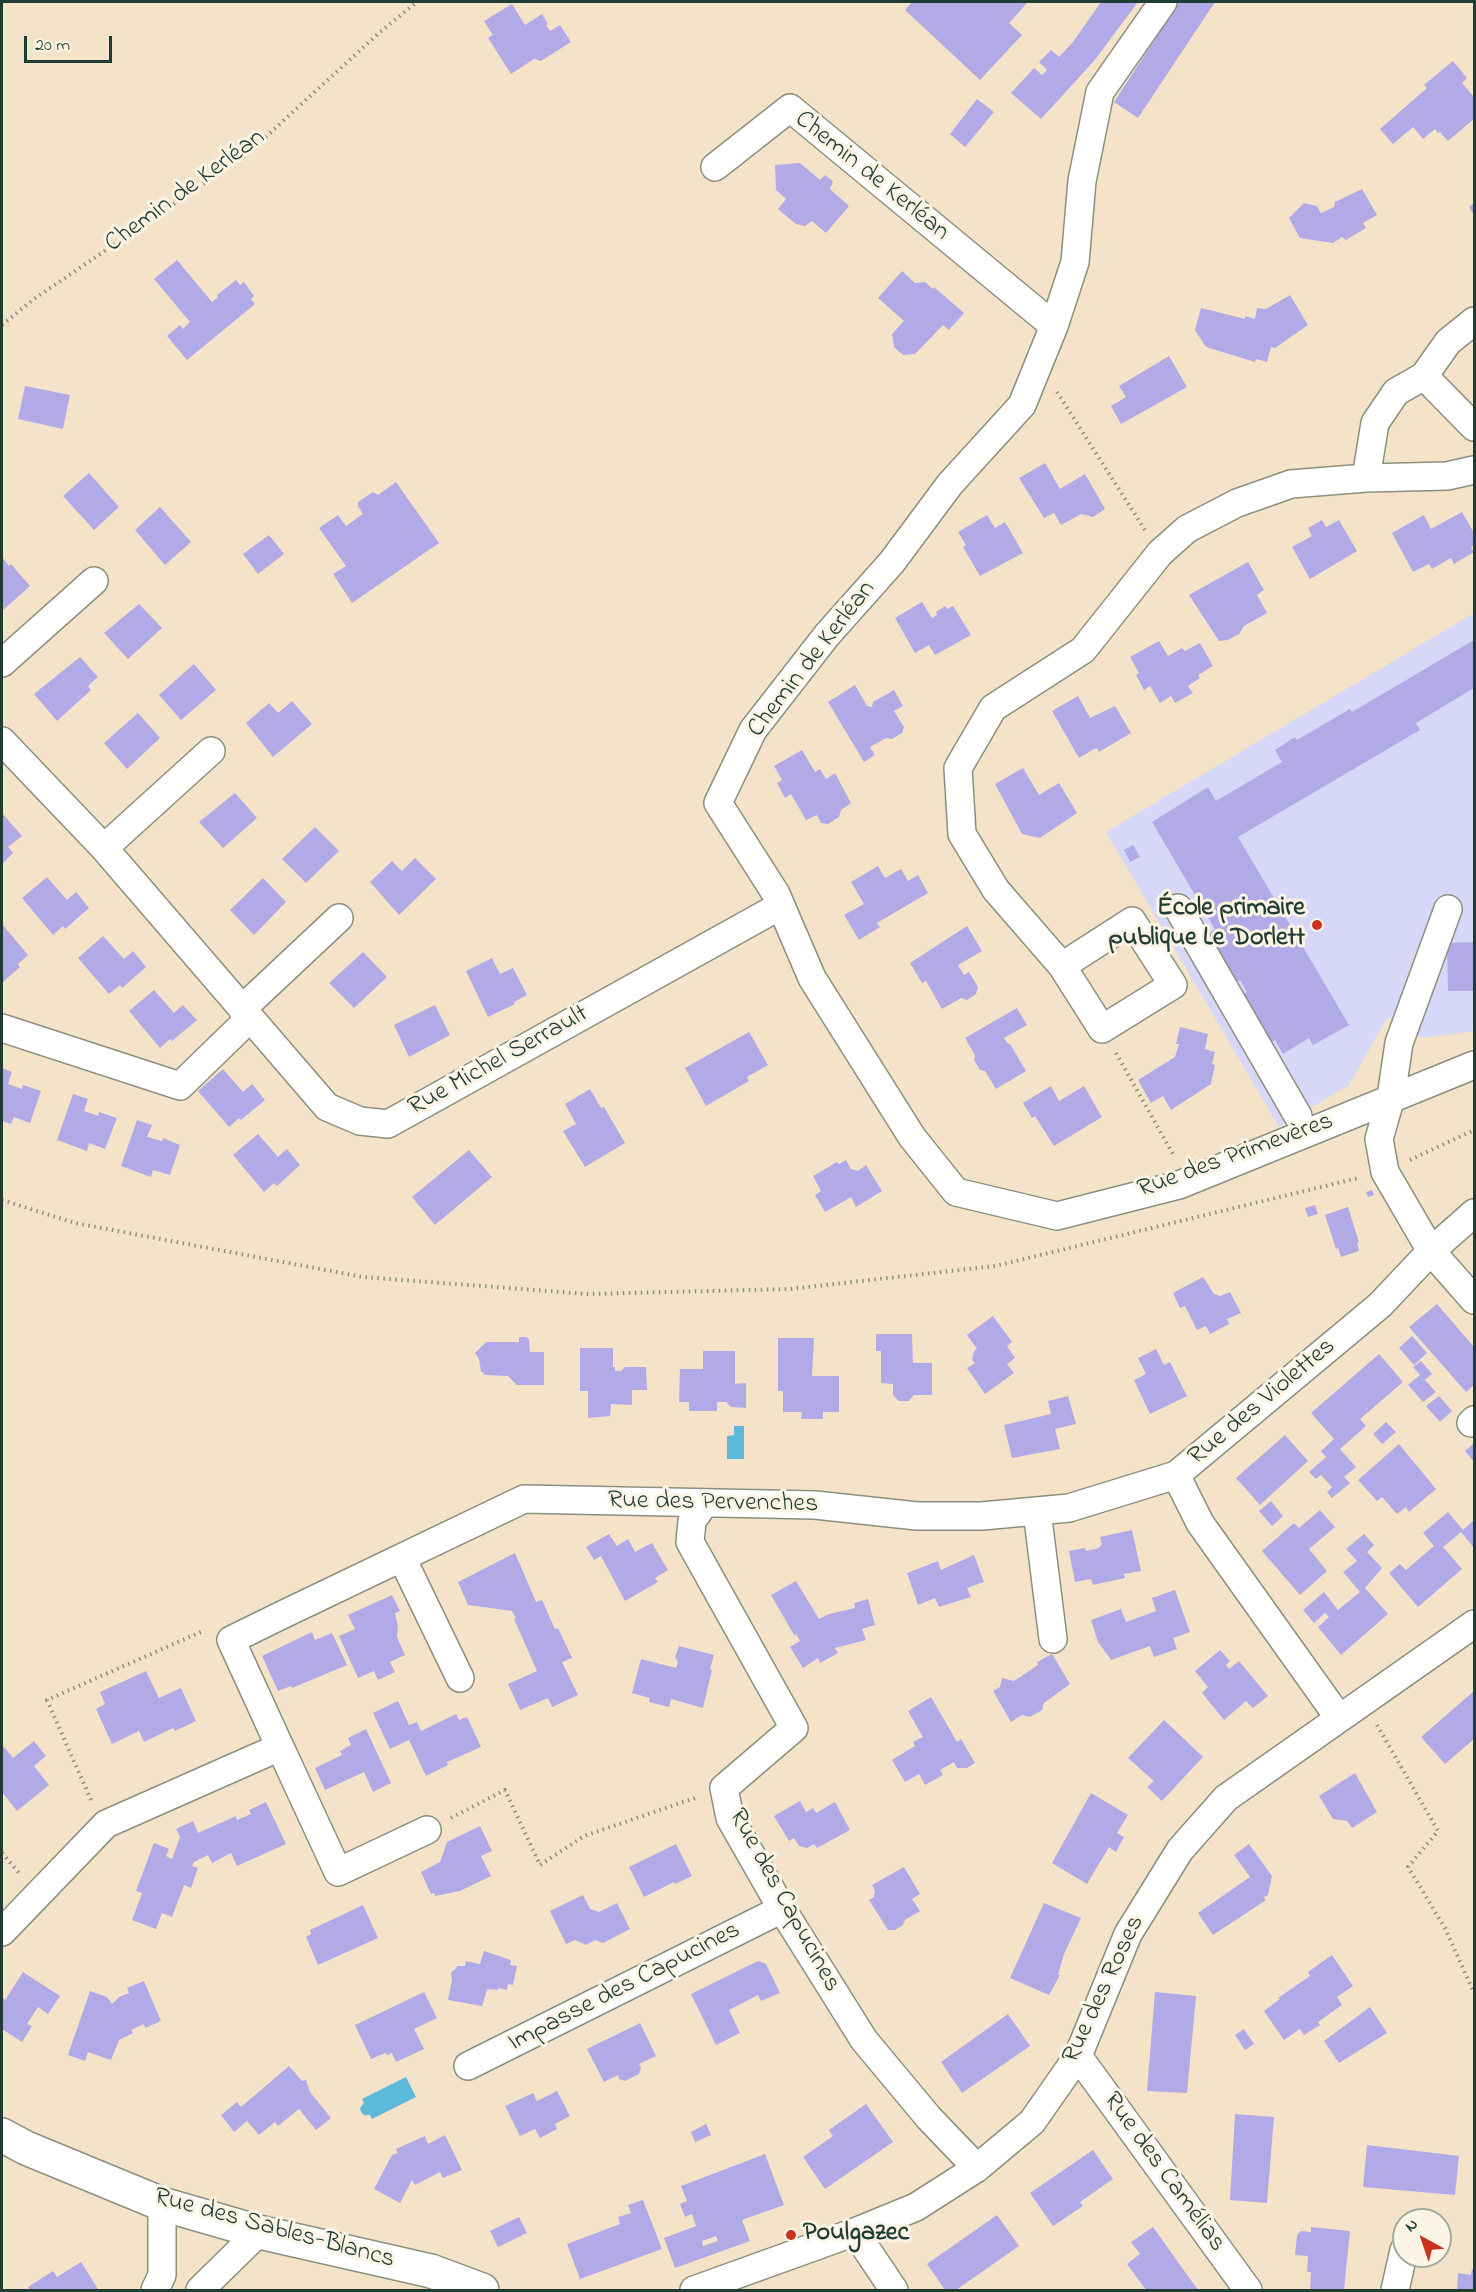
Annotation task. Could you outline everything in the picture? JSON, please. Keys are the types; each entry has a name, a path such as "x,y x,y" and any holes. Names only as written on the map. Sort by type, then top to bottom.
{"street":[{"name":"Chemin de Kerléan","path":"956,1192 912,1137 812,978 776,894 718,803 753,730 827,636 892,562 950,484 1022,405 1054,326 1075,262 1082,181 1100,92 1163,2"},
{"name":"Chemin de Kerléan","path":"715,167 790,108 1054,326"},
{"path":"1366,478 1375,423 1396,393 1424,376 1448,342 1474,321"},
{"path":"1424,376 1474,427"},
{"path":"1062,966 1132,921 1173,985 1102,1029 1062,966 996,890 962,834 958,768 993,708 1083,650 1160,553 1187,529 1238,503 1291,484 1366,478 1447,476 1474,470"},
{"path":"2,663 94,581"},
{"path":"104,848 211,751"},
{"name":"Rue Michel Serrault","path":"5,752 104,848 327,1107 360,1121 388,1124 780,906"},
{"path":"1178,908 1298,1116"},
{"path":"1448,909 1399,1043 1391,1098 1379,1139 1384,1172 1431,1251 1474,1300"},
{"path":"2,1028 180,1086 339,918"},
{"name":"Rue des Primevères","path":"956,1192 1057,1216 1187,1181 1474,1065"},
{"name":"Rue des Violettes","path":"1339,1718 1200,1523 1176,1475 1380,1305 1431,1251 1474,1213"},
{"name":"Rue des Pervenches","path":"231,1640 524,1499 815,1505 917,1516 982,1516 1070,1508 1176,1475"},
{"name":"Rue des Capucines","path":"704,1504 692,1521 690,1542 794,1728 724,1788 730,1818 782,1909 864,2040 929,2118 977,2168"},
{"path":"1037,1511 1053,1639"},
{"path":"402,1558 460,1678"},
{"name":"Rue des Roses","path":"694,2290 855,2232 916,2207 977,2168 1032,2122 1078,2056 1128,1934 1180,1850 1226,1798 1474,1624"},
{"path":"231,1640 338,1872 427,1830"},
{"path":"2,1931 106,1824 280,1747"},
{"name":"Impasse des Capucines","path":"468,2066 782,1909"},
{"name":"Rue des Camélias","path":"1078,2056 1248,2290"},
{"name":"Rue des Sables-Blancs","path":"2,2135 26,2148 162,2204 258,2232 431,2271 482,2290"},
{"path":"155,2290 162,2275 162,2204"},
{"path":"200,2290 258,2232"},
{"path":"855,2232 894,2290"},
{"path":"1395,2290 1400,2268"}],"path":[{"name":"Chemin de Kerléan","path":"2,325 34,299 246,155 380,32 417,2"},
{"path":"1039,363 1144,528"},
{"path":"1102,1029 1187,1181"},
{"path":"2,1200 75,1223 363,1277 587,1294 790,1289 995,1266 1384,1172 1474,1130"},
{"path":"106,1824 89,1797 47,1700 221,1623 231,1640"},
{"path":"1365,1701 1438,1831 1408,1867 1445,1928 1474,1993"},
{"path":"427,1830 505,1790 540,1865 584,1836 724,1788"}],"shaded area":[{"name":"École primaire publique Le Dorlett","path":"1474,613 1474,1031 1424,1038 1415,1035 1414,1025 1390,1018 1386,1020 1349,1085 1279,1127 1106,832"}],"water":[{"path":"734,1426 744,1426 744,1459 727,1459 727,1436 734,1435"},
{"path":"406,2077 416,2097 372,2119 370,2115 364,2115 361,2112 360,2108 364,2103 362,2099"}],"building":[{"path":"912,2 1028,2 1009,23 1022,35 980,80 905,10"},
{"path":"1101,2 1138,2 1094,61 1041,119 1011,93 1034,68 1042,75 1047,70 1039,62 1051,50 1059,57 1073,42"},
{"path":"1179,2 1215,2 1138,118 1114,102"},
{"path":"512,4 525,25 542,14 550,31 560,25 571,42 541,61 534,59 511,74 488,38 493,35 484,21"},
{"path":"1453,61 1467,78 1462,83 1474,97 1474,119 1448,141 1435,129 1423,139 1413,127 1393,144 1380,129 1427,88 1424,85"},
{"path":"977,99 994,112 965,147 950,134"},
{"path":"800,163 820,180 825,175 833,181 830,189 849,206 826,233 812,221 805,226 796,224 778,209 786,199 776,190 775,165"},
{"path":"1362,189 1377,215 1363,223 1366,228 1346,240 1342,237 1333,243 1300,238 1289,218 1304,203 1317,206 1321,213 1334,207 1335,202"},
{"path":"1474,203 1474,215 1469,207"},
{"path":"177,260 212,302 236,280 240,285 244,282 254,296 251,299 255,304 187,360 167,336 180,325 183,329 190,322 154,279"},
{"path":"902,271 915,283 925,282 933,289 934,287 964,313 949,330 943,325 915,354 903,355 894,347 892,334 904,321 878,298"},
{"path":"1290,295 1308,325 1275,348 1271,347 1267,362 1256,359 1255,362 1206,347 1195,330 1201,308 1245,319 1245,316 1255,319 1257,308 1266,309"},
{"path":"1169,356 1187,387 1121,424 1111,406 1126,397 1119,386"},
{"path":"25,386 70,395 63,429 18,419"},
{"path":"1045,463 1060,489 1085,474 1105,509 1093,517 1081,514 1061,525 1054,513 1044,518 1019,478"},
{"path":"89,473 119,507 94,530 63,496"},
{"path":"396,482 439,543 352,603 333,574 346,566 319,528 338,515 346,526 363,514 358,502 373,492 378,495"},
{"path":"160,507 191,542 165,565 135,530"},
{"path":"1462,512 1474,533 1474,545 1471,547 1474,552 1454,564 1451,558 1432,569 1429,564 1413,572 1392,533 1424,515 1431,529"},
{"path":"987,515 995,528 1005,522 1023,553 980,576 963,547 966,545 958,532"},
{"path":"1322,520 1326,527 1339,520 1357,551 1310,579 1292,547 1312,536 1308,528"},
{"path":"269,535 284,554 258,574 243,554"},
{"path":"2,557 30,586 2,611"},
{"path":"1248,562 1264,590 1257,595 1267,613 1244,626 1239,634 1228,640 1219,641 1189,595"},
{"path":"922,602 932,618 945,606 947,609 953,606 971,635 935,655 929,645 915,653 895,618"},
{"path":"139,604 162,628 128,659 104,633"},
{"path":"1474,640 1474,688 1416,723 1420,730 1238,837 1349,1025 1313,1045 1309,1038 1283,1054 1275,1040 1271,1042 1243,994 1247,992 1240,980 1236,982 1208,934 1215,929 1152,822 1208,787 1216,801 1282,762 1275,750 1295,737 1297,740 1350,709 1352,712"},
{"path":"1159,641 1168,656 1182,648 1185,651 1200,643 1213,666 1198,675 1200,678 1188,686 1193,693 1175,703 1171,696 1160,703 1150,686 1144,690 1136,675 1139,673 1130,657"},
{"path":"80,657 98,677 88,686 91,690 57,721 34,694"},
{"path":"194,664 216,690 181,720 159,695"},
{"path":"855,685 867,706 872,707 873,702 894,690 903,706 894,711 904,727 902,733 892,739 886,738 870,747 875,755 864,762 828,702"},
{"path":"1078,696 1090,718 1115,706 1131,733 1099,752 1097,748 1079,758 1052,711"},
{"path":"292,701 312,724 273,757 246,723 269,703 278,713"},
{"path":"138,713 160,738 127,769 104,743"},
{"path":"802,750 815,772 820,769 826,779 835,773 851,803 841,810 839,817 828,824 821,823 817,815 806,820 791,794 785,798 777,783 782,780 774,766"},
{"path":"1023,768 1039,795 1059,783 1077,813 1040,838 1022,834 995,784"},
{"path":"235,793 257,818 223,848 199,822"},
{"path":"2,813 22,836 8,847 13,853 2,864"},
{"path":"315,827 339,851 306,883 282,859"},
{"path":"1133,845 1140,857 1130,862 1124,850"},
{"path":"415,858 436,879 399,915 370,882 392,861 402,871"},
{"path":"878,866 885,878 901,869 908,881 918,875 928,893 877,923 880,927 859,940 844,915 864,904 851,882"},
{"path":"47,877 67,900 76,892 89,908 65,929 63,926 53,935 22,898"},
{"path":"263,878 286,902 254,935 230,910"},
{"path":"2,924 28,955 18,964 20,967 2,983"},
{"path":"967,926 982,951 958,965 964,975 969,972 978,987 976,994 967,1000 961,998 942,1009 926,981 922,983 910,963"},
{"path":"103,936 124,959 133,951 146,967 122,988 120,985 109,994 78,958"},
{"path":"1474,942 1474,991 1448,991 1447,943"},
{"path":"363,952 387,977 354,1008 329,983"},
{"path":"492,958 500,974 513,968 527,995 514,1002 515,1004 488,1017 466,971"},
{"path":"154,990 174,1013 183,1005 197,1020 160,1048 129,1011"},
{"path":"435,1005 450,1035 409,1057 394,1025"},
{"path":"1017,1008 1027,1025 1004,1038 1026,1071 996,1089 985,1071 980,1070 974,1060 975,1055 965,1038"},
{"path":"1180,1027 1208,1034 1205,1049 1215,1052 1212,1064 1215,1065 1211,1084 1171,1110 1163,1096 1151,1103 1138,1080 1175,1057 1179,1044 1176,1044"},
{"path":"749,1032 768,1065 747,1077 749,1081 706,1106 685,1068"},
{"path":"2,1068 12,1072 8,1084 22,1089 23,1085 41,1091 30,1123 14,1117 11,1124 2,1121"},
{"path":"223,1069 243,1092 252,1084 265,1100 229,1127 198,1091"},
{"path":"1051,1086 1059,1101 1084,1086 1102,1117 1054,1146 1035,1116 1032,1118 1023,1103"},
{"path":"590,1089 601,1108 604,1107 625,1143 585,1167 563,1131 576,1124 565,1104"},
{"path":"73,1094 88,1099 84,1111 98,1116 99,1112 117,1118 105,1149 89,1143 87,1151 57,1140"},
{"path":"137,1120 152,1125 147,1137 162,1141 163,1138 180,1145 170,1175 153,1170 151,1177 121,1166"},
{"path":"258,1134 278,1157 287,1149 300,1165 277,1186 274,1183 264,1192 233,1155"},
{"path":"469,1150 492,1177 435,1225 412,1197"},
{"path":"846,1160 851,1169 858,1171 866,1165 882,1191 856,1207 851,1197 825,1212 815,1195 821,1191 813,1176 837,1162 839,1164"},
{"path":"1372,1190 1374,1195 1368,1197 1366,1192"},
{"path":"1315,1205 1318,1214 1308,1217 1305,1208"},
{"path":"1348,1207 1359,1242 1357,1243 1359,1251 1341,1257 1338,1248 1336,1249 1325,1215"},
{"path":"1203,1277 1214,1294 1220,1296 1230,1292 1241,1313 1227,1319 1229,1324 1210,1334 1206,1326 1197,1330 1185,1306 1180,1308 1173,1293"},
{"path":"1437,1304 1474,1347 1474,1385 1466,1392 1409,1327"},
{"path":"993,1316 1012,1342 1007,1346 1015,1358 1007,1364 1014,1373 985,1394 967,1368 975,1363 972,1360 974,1351 977,1349 967,1335"},
{"path":"876,1334 912,1334 913,1363 932,1363 932,1395 914,1395 909,1401 899,1401 893,1395 893,1384 881,1383 881,1351 876,1351"},
{"path":"1412,1336 1427,1353 1414,1365 1399,1348"},
{"path":"519,1337 529,1339 530,1352 544,1352 544,1385 517,1385 508,1376 485,1375 481,1371 479,1359 475,1353 486,1342 519,1342"},
{"path":"778,1338 814,1338 812,1376 839,1376 839,1412 823,1412 823,1419 801,1419 802,1412 783,1412 783,1391 778,1391"},
{"path":"580,1348 613,1348 615,1371 621,1371 625,1367 646,1367 647,1390 632,1390 632,1405 611,1404 610,1416 588,1418 588,1391 580,1391"},
{"path":"1156,1349 1164,1365 1170,1362 1187,1396 1150,1414 1134,1380 1146,1374 1138,1358"},
{"path":"703,1351 735,1351 735,1384 746,1383 746,1408 731,1407 726,1402 717,1402 717,1411 689,1411 689,1402 679,1402 680,1369 703,1369"},
{"path":"1379,1354 1403,1382 1360,1419 1366,1426 1340,1449 1356,1467 1344,1477 1350,1483 1332,1498 1327,1492 1332,1487 1321,1475 1316,1479 1309,1472 1326,1457 1321,1451 1334,1439 1311,1413"},
{"path":"1421,1361 1432,1374 1425,1380 1436,1392 1423,1402 1408,1385 1420,1375 1413,1367"},
{"path":"1068,1396 1076,1424 1055,1429 1060,1449 1012,1458 1004,1425 1051,1414 1048,1401"},
{"path":"1439,1396 1452,1411 1440,1422 1426,1406"},
{"path":"1386,1422 1396,1432 1382,1444 1373,1434"},
{"path":"1285,1435 1308,1461 1260,1505 1236,1478"},
{"path":"1474,1443 1474,1462 1465,1451"},
{"path":"1399,1444 1436,1489 1409,1512 1406,1507 1397,1514 1382,1497 1377,1501 1358,1480"},
{"path":"1271,1501 1283,1516 1272,1526 1259,1511"},
{"path":"1320,1510 1335,1527 1309,1549 1327,1571 1300,1595 1262,1551 1294,1523 1299,1528"},
{"path":"1448,1512 1463,1530 1474,1520 1474,1548 1461,1532 1443,1547 1462,1569 1418,1607 1389,1573 1400,1564 1406,1570 1434,1546 1423,1533"},
{"path":"1132,1530 1141,1571 1124,1574 1125,1578 1093,1585 1091,1579 1075,1582 1069,1551 1099,1548 1102,1544 1100,1537"},
{"path":"609,1534 617,1546 628,1539 635,1552 652,1543 668,1570 655,1578 658,1582 625,1601 601,1556 594,1560 586,1547"},
{"path":"1364,1534 1374,1545 1367,1552 1382,1568 1365,1588 1388,1614 1341,1655 1318,1627 1329,1617 1325,1613 1314,1623 1303,1610 1324,1592 1338,1610 1360,1592 1343,1572 1357,1561 1346,1549"},
{"path":"515,1553 536,1602 542,1600 572,1658 562,1662 578,1695 552,1707 548,1698 520,1710 508,1684 537,1671 514,1619 516,1618 512,1611 468,1605 458,1582"},
{"path":"974,1555 984,1582 967,1588 971,1597 939,1607 935,1598 918,1605 907,1573 938,1561 941,1570"},
{"path":"796,1581 819,1619 829,1614 855,1608 854,1603 868,1599 875,1625 862,1629 866,1640 835,1648 838,1653 820,1663 818,1658 803,1668 790,1647 800,1641 796,1634 794,1635 771,1595"},
{"path":"1175,1590 1190,1632 1173,1638 1177,1649 1154,1657 1150,1646 1111,1660 1098,1642 1091,1620 1121,1609 1126,1622 1156,1611 1152,1598"},
{"path":"392,1595 400,1611 395,1613 398,1627 397,1637 405,1655 390,1662 395,1672 378,1680 374,1671 358,1678 339,1636 355,1629 348,1615"},
{"path":"312,1632 315,1640 332,1633 347,1665 292,1688 291,1686 278,1691 262,1656"},
{"path":"679,1646 714,1655 703,1708 671,1699 669,1707 649,1702 650,1698 632,1693 641,1659 676,1668 678,1662 675,1657"},
{"path":"1220,1650 1230,1661 1226,1665 1229,1669 1239,1661 1268,1696 1253,1708 1246,1701 1224,1720 1202,1693 1208,1687 1195,1671"},
{"path":"1052,1654 1070,1684 1044,1703 1042,1710 1030,1717 1022,1715 1011,1722 993,1691 1000,1687 1002,1678 1014,1681 1038,1665 1037,1662"},
{"path":"146,1671 159,1698 181,1688 196,1721 175,1731 173,1728 144,1742 139,1731 112,1744 96,1709 105,1704 100,1692"},
{"path":"1474,1691 1474,1739 1445,1764 1421,1737"},
{"path":"931,1697 957,1742 961,1739 975,1763 967,1768 957,1768 954,1762 940,1770 943,1775 925,1785 919,1774 905,1782 892,1760 915,1746 913,1742 923,1737 908,1711"},
{"path":"398,1701 409,1725 417,1722 421,1731 456,1714 459,1720 467,1717 481,1747 447,1762 448,1765 426,1776 409,1740 390,1749 373,1713"},
{"path":"1164,1720 1203,1757 1162,1801 1147,1787 1154,1781 1128,1758"},
{"path":"366,1729 391,1783 373,1792 364,1772 325,1790 315,1768 342,1755 340,1751 351,1745 348,1738"},
{"path":"34,1741 46,1756 34,1766 49,1785 17,1811 2,1792 2,1749 4,1747 13,1758"},
{"path":"1355,1773 1377,1812 1352,1828 1347,1821 1333,1819 1319,1796"},
{"path":"1091,1793 1128,1815 1117,1833 1124,1837 1116,1852 1109,1847 1087,1884 1052,1863"},
{"path":"800,1801 806,1812 813,1808 816,1813 835,1802 850,1830 817,1848 814,1844 807,1848 799,1846 794,1838 789,1841 774,1816"},
{"path":"266,1802 286,1844 237,1866 231,1853 212,1863 208,1855 194,1862 192,1866 198,1868 191,1888 184,1885 172,1917 162,1913 156,1929 132,1920 142,1893 136,1891 154,1843 169,1849 166,1856 172,1859 180,1837 176,1829 193,1821 198,1833 236,1816 237,1820 251,1814 249,1810"},
{"path":"480,1826 492,1851 481,1856 491,1876 460,1891 435,1896 434,1893 431,1894 421,1872 440,1862 447,1842"},
{"path":"676,1844 692,1876 644,1897 629,1867"},
{"path":"1249,1844 1272,1876 1268,1895 1264,1897 1266,1900 1213,1935 1198,1913 1250,1877 1234,1855"},
{"path":"904,1867 920,1894 912,1899 920,1911 905,1920 903,1925 895,1930 888,1930 869,1900 874,1897 875,1890 872,1885"},
{"path":"583,1895 590,1909 599,1912 617,1903 630,1929 603,1943 595,1940 586,1945 575,1940 566,1944 550,1911"},
{"path":"1044,1903 1081,1918 1064,1954 1058,1975 1060,1975 1049,1995 1010,1978"},
{"path":"363,1905 378,1938 318,1965 306,1937 311,1934 310,1930"},
{"path":"484,1951 511,1960 510,1965 517,1966 513,1985 508,1984 507,1990 498,1988 498,1990 487,1990 482,2006 448,2000 451,1973 458,1966 465,1966 466,1961 480,1964"},
{"path":"1332,1955 1353,1986 1337,1997 1342,2005 1318,2022 1320,2025 1304,2035 1300,2029 1284,2040 1264,2011 1280,1999 1278,1998 1310,1976 1308,1972"},
{"path":"758,1961 766,1964 780,1993 761,2001 758,1995 729,2010 740,2033 716,2045 691,1994"},
{"path":"23,1972 60,1996 48,2014 38,2007 27,2024 32,2026 22,2042 2,2029 2,1997 5,2000"},
{"path":"144,1981 161,2021 145,2028 144,2024 131,2030 133,2033 119,2040 111,2060 88,2052 85,2061 68,2055 90,1991 107,1997 112,2004 119,1997 129,1993 127,1988"},
{"path":"424,1992 437,2018 414,2029 424,2049 396,2062 392,2053 387,2055 385,2053 371,2059 355,2025"},
{"path":"1155,1992 1196,1996 1187,2093 1147,2091"},
{"path":"1370,2007 1387,2033 1339,2063 1324,2041"},
{"path":"1008,2014 1030,2046 962,2093 941,2062"},
{"path":"640,2023 656,2056 639,2064 641,2068 639,2074 625,2081 619,2079 618,2075 604,2082 587,2049"},
{"path":"1244,2029 1254,2044 1245,2050 1235,2035"},
{"path":"289,2066 302,2081 306,2080 310,2092 331,2118 316,2130 299,2109 278,2126 275,2122 259,2135 247,2121 234,2132 221,2115 237,2102 241,2107"},
{"path":"557,2091 570,2116 555,2124 557,2129 540,2138 535,2129 520,2136 505,2106 533,2093 537,2101"},
{"path":"866,2104 893,2142 825,2189 803,2157 833,2136 829,2130"},
{"path":"1235,2114 1274,2117 1267,2203 1230,2200"},
{"path":"706,2124 711,2135 695,2142 691,2132"},
{"path":"445,2135 462,2170 443,2178 440,2172 415,2185 412,2180 400,2203 374,2189 392,2155 398,2153 396,2149 425,2136 428,2144"},
{"path":"1367,2145 1459,2156 1455,2195 1363,2187"},
{"path":"1093,2150 1113,2179 1080,2202 1083,2206 1053,2226 1030,2193"},
{"path":"765,2154 784,2205 742,2220 750,2241 675,2268 664,2238 696,2226 692,2214 685,2217 680,2204 687,2201 681,2186","holes":["716,2236 718,2241 703,2246 702,2241"]},
{"path":"643,2200 662,2249 580,2279 567,2244 620,2224 618,2217 631,2213 628,2205"},
{"path":"997,2215 1019,2246 956,2290 945,2290 927,2264"},
{"path":"519,2217 527,2233 498,2247 490,2231"},
{"path":"1153,2227 1198,2290 1146,2290 1127,2264 1140,2254 1131,2242"},
{"path":"1311,2227 1350,2231 1344,2290 1310,2290 1311,2272 1307,2272 1308,2256 1295,2255 1297,2235 1301,2231 1311,2232"},
{"path":"81,2262 98,2289 30,2290 28,2287 53,2271 57,2277"},
{"path":"1474,2269 1474,2290 1457,2290 1458,2273 1471,2275"}],"place":[{"name":"École primaire publique Le Dorlett","path":"1317,925"},
{"name":"Poulgazec","path":"791,2235"}]}
